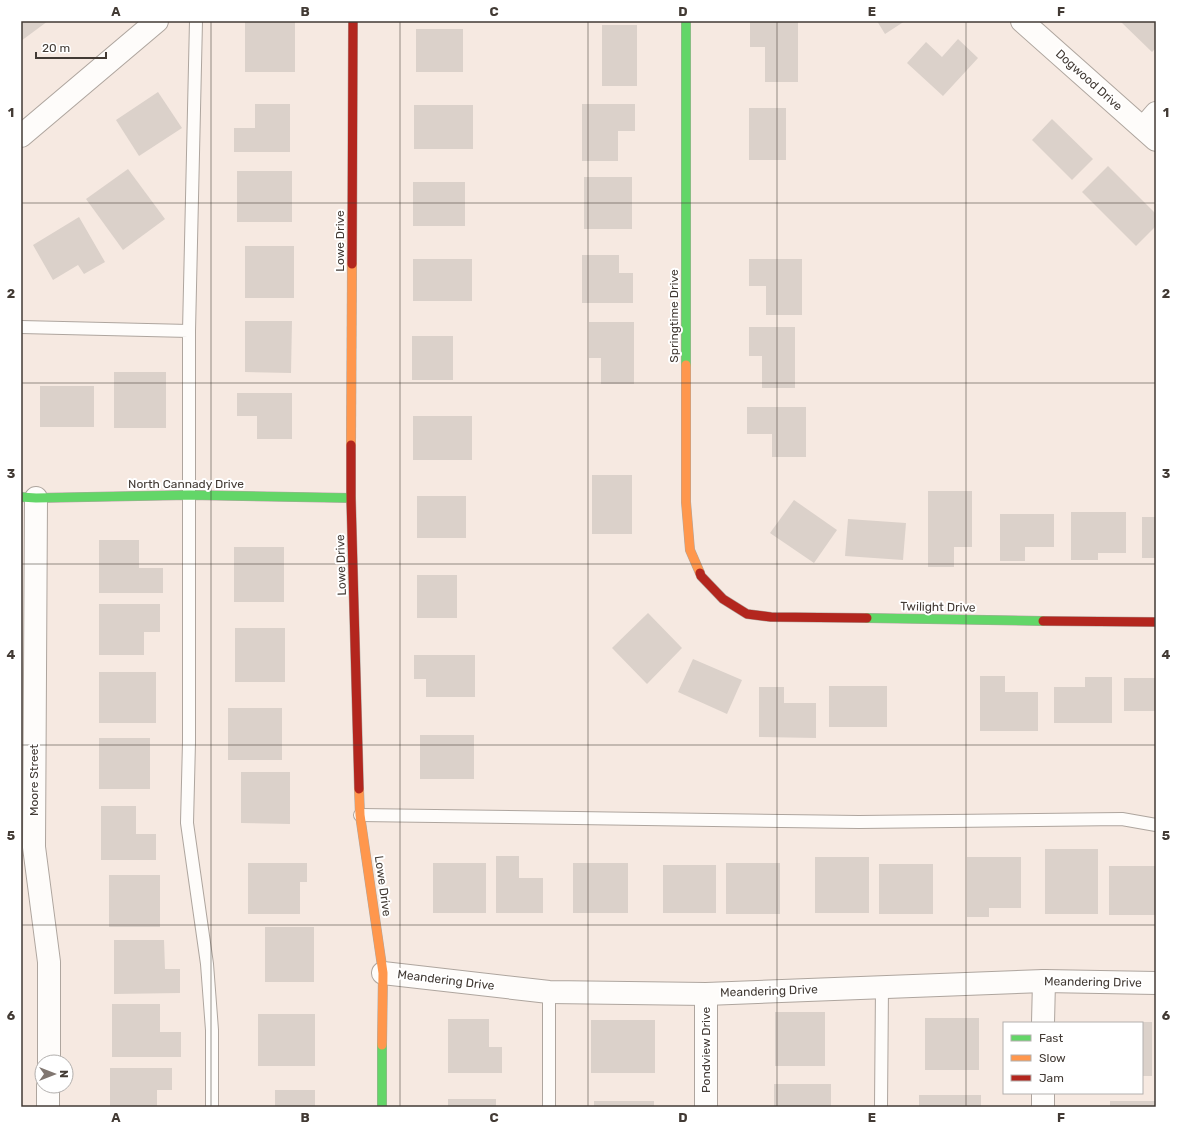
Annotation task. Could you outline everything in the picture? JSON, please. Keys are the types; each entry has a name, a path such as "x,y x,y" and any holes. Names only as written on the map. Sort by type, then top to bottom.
{"street":[{"path":"21,136 157,21"},
{"name":"Lowe Drive","path":"353,21 352,498 360,815 383,973 382,1107"},
{"name":"Springtime Drive","path":"686,21 686,502 690,550 701,576 723,599"},
{"name":"Dogwood Drive","path":"1022,21 1152,127"},
{"name":"North Cannady Drive","path":"28,498 189,495 352,498"},
{"name":"Moore Street","path":"28,498 34,848 49,962 48,1054"},
{"name":"Twilight Drive","path":"723,599 747,614 771,617 1156,622"},
{"name":"Meandering Drive","path":"383,973 549,992 706,994 1044,980 1156,983"},
{"path":"1043,1022 1044,980"},
{"name":"Pondview Drive","path":"706,994 706,1107"},
{"path":"48,1094 48,1107"},
{"path":"1042,1107 1043,1094"}],"lane":[{"path":"196,21 188,331 189,495 187,823 208,964 212,1030 212,1107"},
{"path":"21,326 188,331"},
{"path":"360,815 858,822 1122,819 1156,825"},
{"path":"881,1107 882,987"},
{"path":"549,992 549,1107"}],"building":[{"path":"21,21 48,21 21,41"},
{"path":"245,21 295,21 295,72 245,72"},
{"path":"750,21 798,21 798,82 765,82 765,47 750,47"},
{"path":"877,21 905,21 885,34"},
{"path":"1120,21 1156,21 1156,48 1152,52"},
{"path":"602,25 637,25 637,86 602,86"},
{"path":"416,29 463,29 463,72 416,72"},
{"path":"958,39 978,58 943,96 907,63 926,42 942,57"},
{"path":"158,92 182,128 139,156 116,120"},
{"path":"255,104 290,104 290,152 234,152 234,128 255,128"},
{"path":"582,104 635,104 635,131 618,131 618,161 582,161"},
{"path":"414,105 473,105 473,149 414,149"},
{"path":"749,108 786,108 786,160 749,160"},
{"path":"1052,119 1093,159 1072,180 1032,140"},
{"path":"1108,166 1156,214 1156,226 1136,246 1082,192"},
{"path":"128,169 165,219 123,250 86,199"},
{"path":"237,171 292,171 292,222 237,222"},
{"path":"584,177 632,177 632,229 584,229"},
{"path":"413,182 465,182 465,226 413,226"},
{"path":"79,217 105,262 84,274 78,265 53,280 33,245"},
{"path":"245,246 294,246 294,298 245,298"},
{"path":"582,255 619,255 619,273 633,273 633,303 582,303"},
{"path":"413,259 472,259 472,301 413,301"},
{"path":"749,259 802,259 802,315 766,315 766,286 749,286"},
{"path":"245,321 292,321 291,373 245,372"},
{"path":"589,322 634,322 634,384 601,384 601,358 589,358"},
{"path":"749,327 795,327 795,388 762,388 762,356 749,356"},
{"path":"412,336 453,336 453,380 412,380"},
{"path":"114,372 166,372 166,428 114,428"},
{"path":"40,386 94,386 94,427 40,427"},
{"path":"237,393 292,393 292,439 257,439 257,416 237,416"},
{"path":"747,407 806,407 806,457 772,457 772,434 747,434"},
{"path":"413,416 472,416 472,460 413,460"},
{"path":"592,475 632,475 632,534 592,534"},
{"path":"928,491 972,491 972,547 954,547 954,567 928,567"},
{"path":"417,496 466,496 466,538 417,538"},
{"path":"794,500 837,530 814,563 770,533"},
{"path":"1071,512 1126,512 1126,553 1098,553 1098,560 1071,560"},
{"path":"1000,514 1054,514 1054,547 1025,547 1025,561 1000,561"},
{"path":"1142,517 1156,517 1156,558 1142,558"},
{"path":"848,519 906,523 903,560 845,556"},
{"path":"99,540 139,540 139,568 163,568 163,593 99,593"},
{"path":"234,547 284,547 284,602 234,602"},
{"path":"417,575 457,575 457,618 417,618"},
{"path":"99,604 160,604 160,632 144,632 144,655 99,655"},
{"path":"648,613 682,648 647,684 612,648"},
{"path":"235,628 285,628 285,682 235,682"},
{"path":"414,655 475,655 475,697 426,697 426,679 414,679"},
{"path":"693,659 742,680 727,714 678,692"},
{"path":"99,672 156,672 156,723 99,723"},
{"path":"980,676 1005,676 1005,692 1038,692 1038,731 980,731"},
{"path":"1085,677 1112,677 1112,723 1054,723 1054,687 1085,687"},
{"path":"1124,678 1156,678 1156,711 1124,711"},
{"path":"829,686 887,686 887,727 829,727"},
{"path":"759,687 784,687 784,703 816,703 816,738 759,737"},
{"path":"228,708 282,708 282,760 228,760"},
{"path":"420,735 474,735 474,779 420,779"},
{"path":"99,738 150,738 150,789 99,789"},
{"path":"241,772 290,772 290,824 241,823"},
{"path":"101,806 136,806 136,834 156,834 156,860 101,860"},
{"path":"1045,849 1098,849 1098,914 1045,914"},
{"path":"496,856 519,856 519,878 543,878 543,913 496,913"},
{"path":"815,857 869,857 869,913 815,913"},
{"path":"967,857 1021,857 1021,908 989,908 989,917 967,917"},
{"path":"248,863 307,863 307,882 300,882 300,914 248,914"},
{"path":"433,863 486,863 486,913 433,913"},
{"path":"573,863 628,863 628,913 573,913"},
{"path":"726,863 780,863 780,914 726,914"},
{"path":"879,864 933,864 933,914 879,914"},
{"path":"663,865 716,865 716,913 663,913"},
{"path":"1109,866 1156,866 1156,915 1109,915"},
{"path":"109,875 160,875 160,927 109,927"},
{"path":"265,927 314,927 314,982 265,982"},
{"path":"114,940 164,940 165,969 180,969 180,993 114,994"},
{"path":"112,1004 160,1004 160,1032 181,1032 181,1057 112,1057"},
{"path":"775,1012 825,1012 825,1066 775,1066"},
{"path":"258,1014 315,1014 315,1066 258,1066"},
{"path":"925,1018 979,1018 979,1070 925,1070"},
{"path":"448,1019 489,1019 489,1047 502,1047 502,1073 448,1073"},
{"path":"591,1020 655,1020 655,1073 591,1073"},
{"path":"1143,1022 1152,1022 1152,1076 1143,1076"},
{"path":"110,1068 172,1068 172,1090 157,1090 157,1107 110,1107"},
{"path":"774,1084 831,1084 831,1107 774,1107"},
{"path":"275,1090 315,1090 315,1107 275,1107"},
{"path":"919,1095 981,1095 981,1107 919,1107"},
{"path":"448,1099 496,1099 496,1107 448,1107"},
{"path":"594,1101 654,1101 654,1107 594,1107"},
{"path":"1110,1101 1156,1101 1156,1107 1110,1107"}],"traffic: fast":[{"path":"686,21 686,365"},
{"path":"21,497 189,495 351,498"},
{"path":"867,618 1043,621"},
{"path":"382,1045 382,1107"}],"traffic: slow":[{"path":"351,445 352,264"},
{"path":"686,365 686,502 690,550 700,573"},
{"path":"359,789 360,815 383,973 382,1045"}],"traffic: jam":[{"path":"352,264 353,21"},
{"path":"351,445 351,498 359,789"},
{"path":"700,573 701,576 723,599 747,614 771,617 867,618"},
{"path":"1043,621 1156,622"}]}
